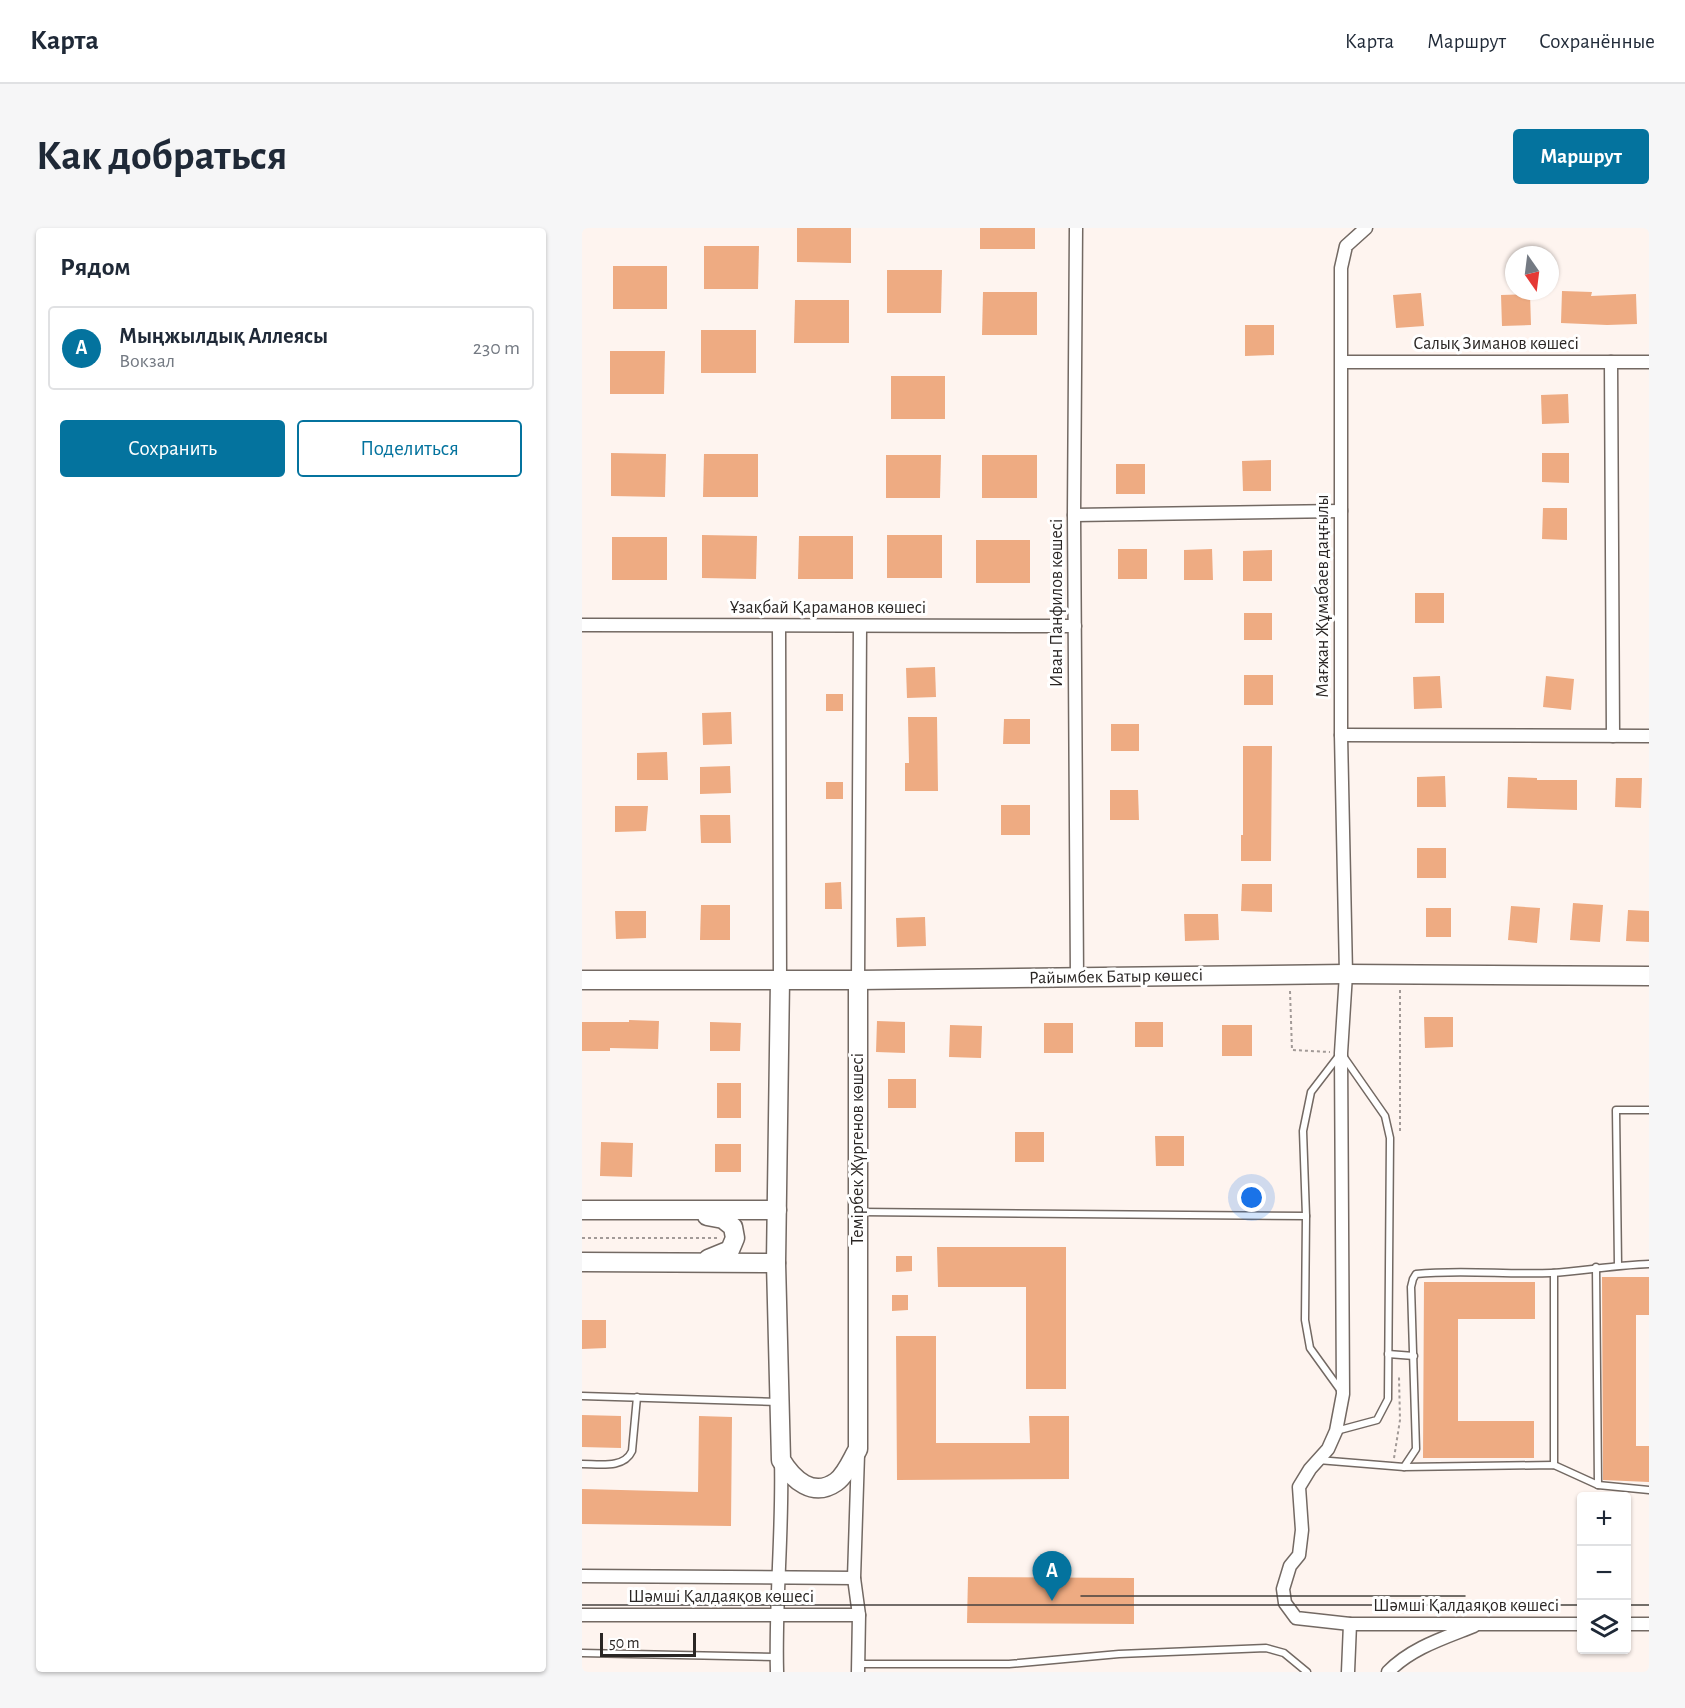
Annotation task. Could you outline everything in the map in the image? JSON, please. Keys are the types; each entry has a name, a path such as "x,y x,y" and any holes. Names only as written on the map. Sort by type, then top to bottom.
{"street":[{"name":"Иван Панфилов көшесі","path":"1076,228 1074,515 1077,978"},
{"name":"Мағжан Жұмабаев даңғылы","path":"1343,1394 1341,1053 1346,974 1341,735 1341,268 1346,246 1366,228"},
{"name":"Салық Зиманов көшесі","path":"1342,362 1649,362"},
{"path":"1611,362 1613,736"},
{"path":"1074,515 1341,511"},
{"name":"Ұзақбай Қараманов көшесі","path":"582,625 1075,626"},
{"name":"Темірбек Жүргенов көшесі","path":"858,1668 859,1615 854,1578 858,1449 860,626"},
{"path":"777,1672 776,1614 782,1502 776,1263 780,980 779,627"},
{"path":"1341,735 1649,736"},
{"name":"Райымбек Батыр көшесі","path":"582,980 858,980 1346,974 1649,976"},
{"path":"582,1210 777,1210"},
{"path":"688,1211 723,1219 734,1227 735,1238 730,1250 710,1259 696,1262"},
{"path":"582,1262 776,1263"},
{"name":"Шәмші Қалдаяқов көшесі","path":"1343,1394 1336,1431 1328,1449 1299,1487 1302,1530 1299,1556 1290,1566 1283,1589 1285,1603 1296,1618 1350,1624 1577,1624"},
{"path":"780,1460 800,1484 819,1488 837,1481 858,1449"},
{"name":"Шәмші Қалдаяқов көшесі","path":"582,1576 854,1578"},
{"name":"Шәмші Қалдаяқов көшесі","path":"582,1615 859,1615"},
{"path":"1348,1672 1350,1624"},
{"path":"1388,1672 1409,1654 1480,1624"},
{"path":"1631,1624 1649,1624"}],"lane":[{"path":"1336,1431 1377,1420 1388,1399 1390,1138 1385,1116 1341,1053 1311,1092 1303,1131 1306,1216 1305,1320 1310,1348 1343,1394"},
{"path":"1618,1264 1616,1110 1649,1110"},
{"path":"858,1212 1306,1216"},
{"path":"1404,1467 1416,1449 1411,1287 1416,1274 1554,1273 1618,1264 1649,1264"},
{"path":"1596,1267 1598,1485"},
{"path":"1554,1273 1554,1465"},
{"path":"1388,1354 1414,1356"},
{"path":"582,1396 779,1402"},
{"path":"582,1464 620,1464 629,1459 632,1451 637,1397"},
{"path":"1318,1460 1404,1467 1554,1465 1598,1485 1649,1490"},
{"path":"858,1668 913,1664 1009,1664 1119,1654 1266,1648 1284,1653 1307,1672"},
{"path":"582,1653 777,1657"},
{"path":"913,1664 916,1672"},
{"path":"975,1672 978,1664"}],"path":[{"path":"1290,975 1292,1050 1341,1053"},
{"path":"582,1238 735,1238"}],"building":[{"path":"797,228 851,228 851,263 797,262"},
{"path":"980,228 1035,228 1035,249 980,249"},
{"path":"704,246 759,246 758,289 704,289"},
{"path":"613,266 667,266 667,309 613,309"},
{"path":"887,270 942,270 941,313 887,313"},
{"path":"1562,291 1592,292 1591,296 1636,294 1637,324 1561,323"},
{"path":"983,292 1037,292 1037,335 982,335"},
{"path":"1421,293 1424,326 1396,328 1393,295"},
{"path":"1501,295 1505,295 1505,300 1530,300 1531,325 1502,326"},
{"path":"795,300 849,300 849,343 794,343"},
{"path":"1245,325 1274,325 1274,355 1245,356"},
{"path":"701,330 756,330 756,373 701,373"},
{"path":"610,351 665,351 664,394 610,394"},
{"path":"891,376 945,376 945,419 891,419"},
{"path":"1568,394 1569,423 1542,424 1541,395"},
{"path":"611,453 666,454 665,497 611,496"},
{"path":"1542,453 1569,453 1569,483 1542,482"},
{"path":"704,454 758,454 758,497 703,497"},
{"path":"886,455 941,455 940,498 886,498"},
{"path":"982,455 1037,455 1037,498 982,498"},
{"path":"1271,460 1271,491 1243,491 1242,461"},
{"path":"1116,464 1145,464 1145,494 1116,494"},
{"path":"1543,508 1567,508 1567,540 1542,539"},
{"path":"702,535 757,536 756,579 702,578"},
{"path":"887,535 942,535 942,578 887,578"},
{"path":"799,536 853,536 853,579 798,579"},
{"path":"612,537 667,537 667,580 612,580"},
{"path":"976,540 1030,540 1030,583 976,583"},
{"path":"1118,549 1147,549 1147,579 1118,579"},
{"path":"1212,549 1213,580 1184,580 1184,550"},
{"path":"1272,550 1272,581 1243,581 1243,551"},
{"path":"1415,593 1444,593 1444,623 1415,623"},
{"path":"1244,613 1272,613 1272,640 1244,640"},
{"path":"935,667 936,697 907,698 906,668"},
{"path":"1244,675 1273,675 1273,705 1244,705"},
{"path":"1440,676 1442,708 1414,709 1413,677"},
{"path":"1546,676 1574,679 1571,710 1543,707"},
{"path":"826,694 843,694 843,711 826,711"},
{"path":"731,712 732,744 703,745 702,713"},
{"path":"908,717 937,717 938,791 905,791 905,763 909,763"},
{"path":"1004,719 1030,719 1030,744 1003,744"},
{"path":"1111,724 1139,724 1139,751 1111,751"},
{"path":"1243,746 1272,746 1271,861 1241,861"},
{"path":"667,752 668,780 637,780 637,753"},
{"path":"730,766 731,793 700,794 700,767"},
{"path":"1445,776 1446,807 1417,807 1417,777"},
{"path":"1508,777 1577,780 1577,810 1507,808"},
{"path":"1616,778 1642,778 1641,808 1615,807"},
{"path":"826,782 843,782 843,799 826,799"},
{"path":"1110,790 1138,790 1139,820 1110,820"},
{"path":"1001,805 1030,805 1030,835 1001,835"},
{"path":"615,806 648,806 646,831 615,832"},
{"path":"700,815 730,815 731,843 701,843"},
{"path":"1417,848 1446,848 1446,878 1417,878"},
{"path":"841,882 842,909 825,909 825,883"},
{"path":"1242,884 1272,884 1272,912 1241,911"},
{"path":"1573,903 1603,905 1600,942 1570,940"},
{"path":"701,905 730,905 730,940 700,940"},
{"path":"1511,906 1540,908 1537,943 1508,940"},
{"path":"1426,908 1451,908 1451,937 1426,937"},
{"path":"1628,910 1649,911 1649,942 1626,941"},
{"path":"615,911 646,911 646,938 616,939"},
{"path":"1184,914 1218,914 1219,940 1185,941"},
{"path":"925,917 926,946 897,947 896,918"},
{"path":"1424,1017 1453,1017 1453,1047 1425,1048"},
{"path":"629,1020 659,1021 658,1049 610,1048 610,1051 582,1051 582,1022 629,1022"},
{"path":"877,1021 905,1022 905,1053 876,1052"},
{"path":"710,1022 741,1023 740,1051 710,1051"},
{"path":"1135,1022 1163,1022 1163,1047 1135,1047"},
{"path":"1044,1023 1073,1023 1073,1053 1044,1053"},
{"path":"950,1025 982,1026 981,1058 949,1057"},
{"path":"1222,1025 1252,1025 1252,1056 1222,1056"},
{"path":"888,1079 916,1079 916,1108 888,1108"},
{"path":"717,1083 741,1083 741,1118 717,1118"},
{"path":"1015,1132 1044,1132 1044,1162 1015,1162"},
{"path":"1155,1136 1184,1136 1184,1166 1156,1166"},
{"path":"601,1142 633,1143 632,1177 600,1176"},
{"path":"715,1144 741,1144 741,1172 715,1172"},
{"path":"937,1247 1066,1247 1066,1389 1026,1389 1026,1287 938,1287"},
{"path":"896,1256 912,1256 912,1271 896,1272"},
{"path":"1602,1277 1649,1277 1649,1315 1636,1315 1636,1446 1649,1446 1649,1482 1603,1480"},
{"path":"1424,1282 1535,1282 1535,1319 1458,1319 1458,1421 1534,1421 1534,1458 1423,1458"},
{"path":"892,1295 908,1295 908,1310 892,1311"},
{"path":"582,1320 606,1320 606,1348 582,1349"},
{"path":"896,1336 936,1336 936,1443 1030,1443 1029,1416 1069,1416 1069,1479 897,1480"},
{"path":"582,1415 621,1416 621,1448 582,1447"},
{"path":"699,1416 732,1417 731,1526 582,1524 582,1489 698,1492"},
{"path":"968,1577 1134,1578 1134,1624 967,1623"}],"tram line":[{"path":"1081,1596 1465,1596"},
{"path":"582,1605 1577,1605"},
{"path":"1631,1605 1649,1605"}],"place":[{"name":"Мыңжылдық Аллеясы","path":"1052,1601"}]}
